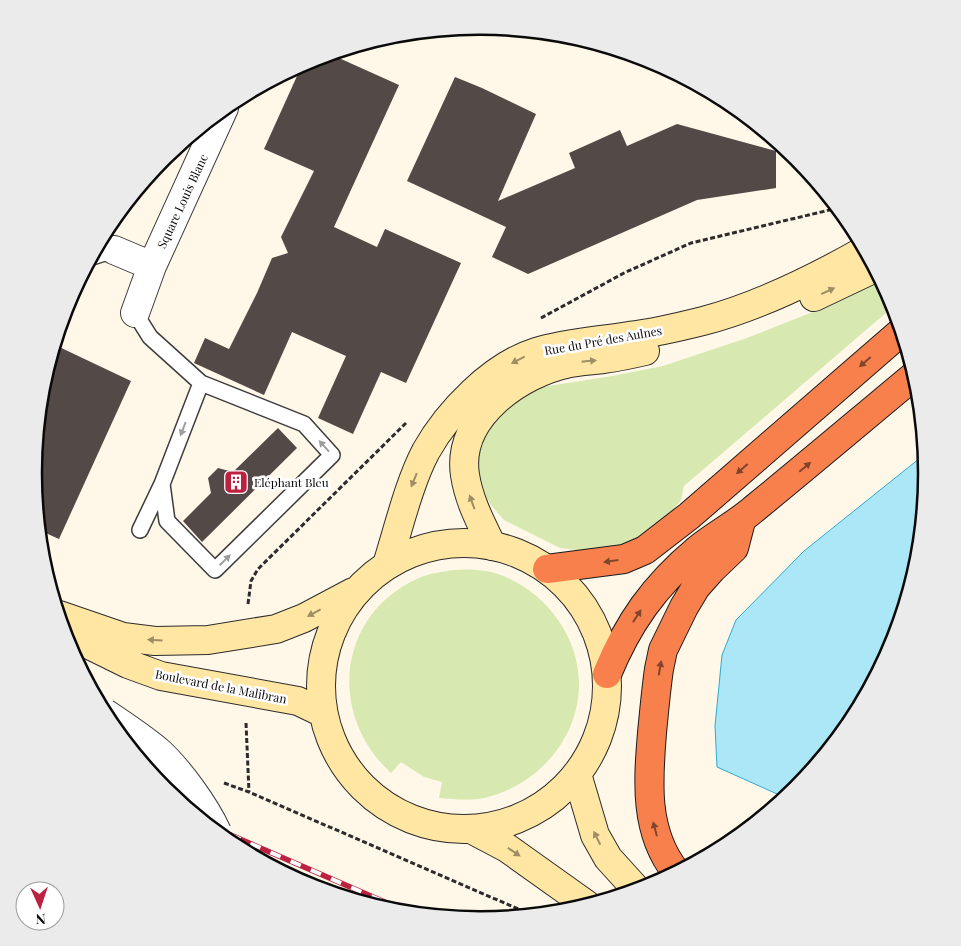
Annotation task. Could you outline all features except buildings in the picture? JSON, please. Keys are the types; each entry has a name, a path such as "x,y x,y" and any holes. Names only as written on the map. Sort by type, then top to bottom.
{"highway":[{"path":"547,569 624,559 645,550 689,516 896,336"},
{"path":"607,674 625,636 647,601 664,581 698,549 741,521 908,381"},
{"path":"672,867 658,838 651,814 648,789 659,668 663,650 684,608 696,587 734,548 741,521"}],"main road":[{"name":"Rue du Pré des Aulnes","path":"387,565 411,488 426,451 452,414 468,397 503,369 534,352 554,347 632,336 704,321 766,300 832,269 860,254"},
{"name":"Rue du Pré des Aulnes","path":"492,546 478,518 468,490 464,474 466,447 470,435 488,408 512,387 525,378 570,363 606,359 660,349 742,326 816,296 869,271"},
{"path":"67,618 123,637 155,641 208,640 276,629 304,618 357,590 387,565 411,552 438,545 465,543 492,546 520,554 547,569 570,589 589,614 601,644 607,674 607,701 602,727 592,752 577,774 560,792 541,807 519,819 495,826 471,829 445,828 420,822 396,812 375,798 356,781 341,760 330,737 323,713 320,687 325,652 330,636 341,612 357,590"},
{"name":"Boulevard de la Malibran","path":"75,639 128,664 161,676 298,701 323,713"},
{"path":"577,774 595,835 608,858 632,884"},
{"path":"471,829 507,848 579,900"}],"street":[{"name":"Square Louis Blanc","path":"136,313 152,266 217,124"},
{"path":"832,269 854,245"},
{"path":"103,250 152,266"},
{"path":"123,726 159,752 184,780 207,815"}],"lane":[{"path":"136,313 150,337 201,383 304,424 332,456 215,570 167,521 162,484"},
{"path":"140,530 162,484 201,383"}],"path":[{"path":"222,782 518,909"}],"green space":[{"path":"874,280 887,312 684,486 681,500 664,521 636,541 611,549 584,551 560,548 504,520 483,492 479,475 479,457 484,438 497,418 518,399 542,387 663,366 744,339 823,308"},
{"path":"453,570 476,570 498,574 515,581 544,603 566,632 573,648 579,684 577,704 572,723 563,741 551,757 521,783 503,792 478,799 439,798 442,782 424,777 401,762 391,773 370,749 357,723 350,695 350,667 357,640 371,615 392,594 419,578"}],"water":[{"path":"918,460 918,502 910,558 904,586 885,641 860,692 845,716 810,762 778,794 717,767 715,726 722,655 736,620 804,551"}],"railway":[{"path":"241,839 376,898"}],"place":[{"name":"Eléphant Bleu","path":"236,482"}]}
